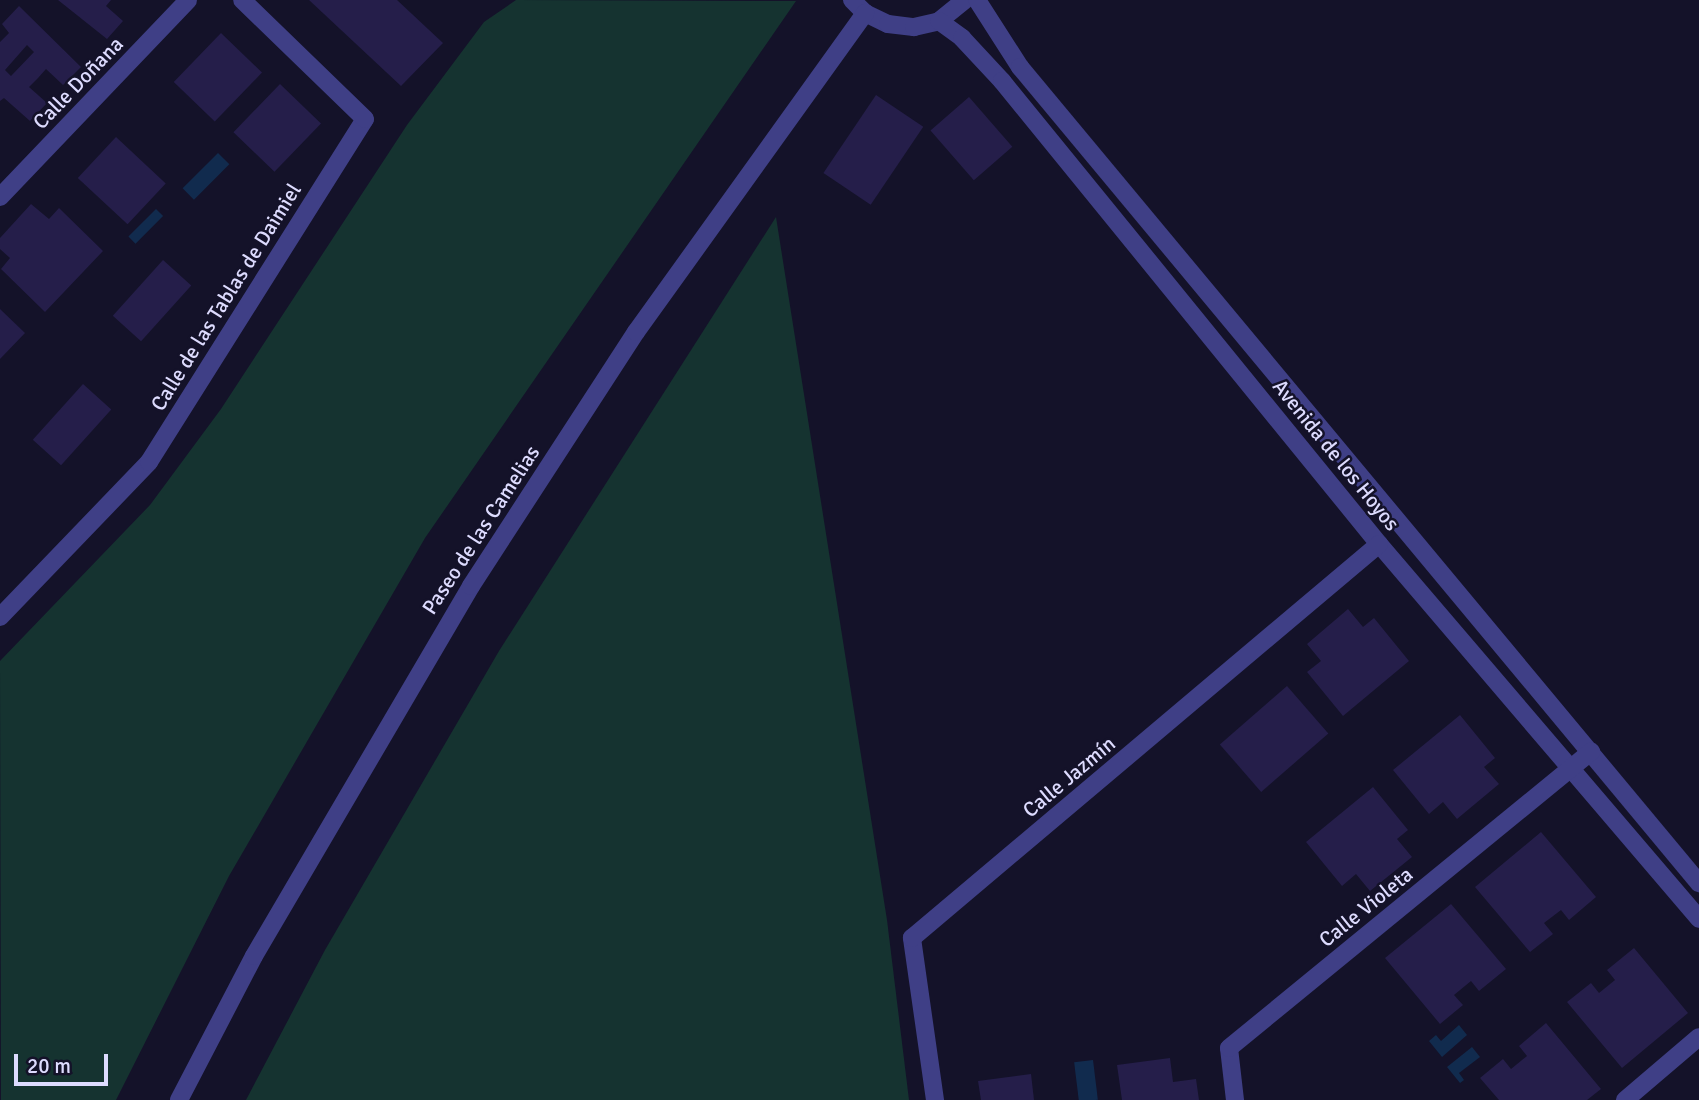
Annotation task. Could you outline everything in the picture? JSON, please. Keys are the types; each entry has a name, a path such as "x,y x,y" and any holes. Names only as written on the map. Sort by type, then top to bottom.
{"street":[{"name":"Calle Doñana","path":"0,197 188,0"},
{"name":"Calle de las Tablas de Daimiel","path":"0,617 149,462 365,119 242,0"},
{"path":"852,0 865,13 888,24 914,27 939,21 965,0"},
{"name":"Avenida de los Hoyos","path":"977,0 1020,67 1699,883"},
{"name":"Paseo de las Camelias","path":"179,1100 254,956 471,586 636,332 824,65 865,13"},
{"name":"Avenida de los Hoyos","path":"939,21 962,38 1002,81 1379,544 1699,919"},
{"name":"Calle Jazmín","path":"935,1100 912,938 1379,544"},
{"path":"1572,768 1591,752"},
{"name":"Calle Violeta","path":"1235,1100 1229,1048 1572,768"},
{"path":"1625,1100 1699,1037"}],"green space":[{"path":"516,0 796,1 425,538 229,876 116,1100 1,1100 0,661 150,505 221,409 407,125 484,22"},
{"path":"776,217 887,920 909,1100 246,1100 325,950 499,651"}],"water":[{"path":"218,153 229,164 194,200 183,188"},
{"path":"156,209 163,216 135,244 128,237"},
{"path":"1459,1025 1467,1035 1442,1057 1429,1041 1436,1035 1441,1041"},
{"path":"1472,1047 1480,1057 1459,1073 1464,1080 1460,1083 1447,1067"},
{"path":"1093,1060 1098,1100 1079,1100 1074,1062"}],"building":[{"path":"58,0 111,0 106,6 123,21 107,39"},
{"path":"309,0 397,0 443,43 401,86"},
{"path":"19,6 81,67 63,85 46,69 29,87 47,103 30,121 4,98 0,101 0,42 9,33 2,24","holes":["27,45 34,52 11,76 5,70"]},
{"path":"221,33 262,73 215,122 174,82"},
{"path":"280,84 321,124 274,172 233,132"},
{"path":"876,95 923,127 871,205 823,173"},
{"path":"969,97 1012,147 974,180 931,130"},
{"path":"116,137 166,183 128,224 78,178"},
{"path":"31,204 49,219 59,208 103,251 45,312 1,269 10,258 0,249 0,238"},
{"path":"163,260 191,285 141,341 113,316"},
{"path":"0,309 25,333 0,359"},
{"path":"83,384 111,409 61,465 33,440"},
{"path":"1348,609 1363,627 1374,618 1409,661 1343,716 1307,672 1321,661 1307,644"},
{"path":"1287,686 1328,734 1261,792 1220,744"},
{"path":"1460,715 1495,758 1484,767 1499,784 1457,819 1443,802 1429,814 1393,770"},
{"path":"1373,787 1408,830 1397,839 1412,857 1370,891 1356,874 1342,886 1306,842"},
{"path":"1541,832 1596,897 1569,920 1561,910 1544,923 1553,934 1530,952 1475,887"},
{"path":"1451,904 1506,969 1479,991 1471,981 1454,995 1463,1005 1440,1024 1385,958"},
{"path":"1634,948 1688,1013 1622,1068 1567,1002 1591,983 1599,993 1615,980 1607,970"},
{"path":"1546,1023 1601,1089 1587,1100 1499,1100 1480,1078 1503,1059 1511,1069 1527,1056 1519,1046"},
{"path":"1170,1058 1173,1082 1196,1079 1199,1100 1122,1100 1117,1065"},
{"path":"1031,1074 1034,1100 981,1100 978,1081"}]}
